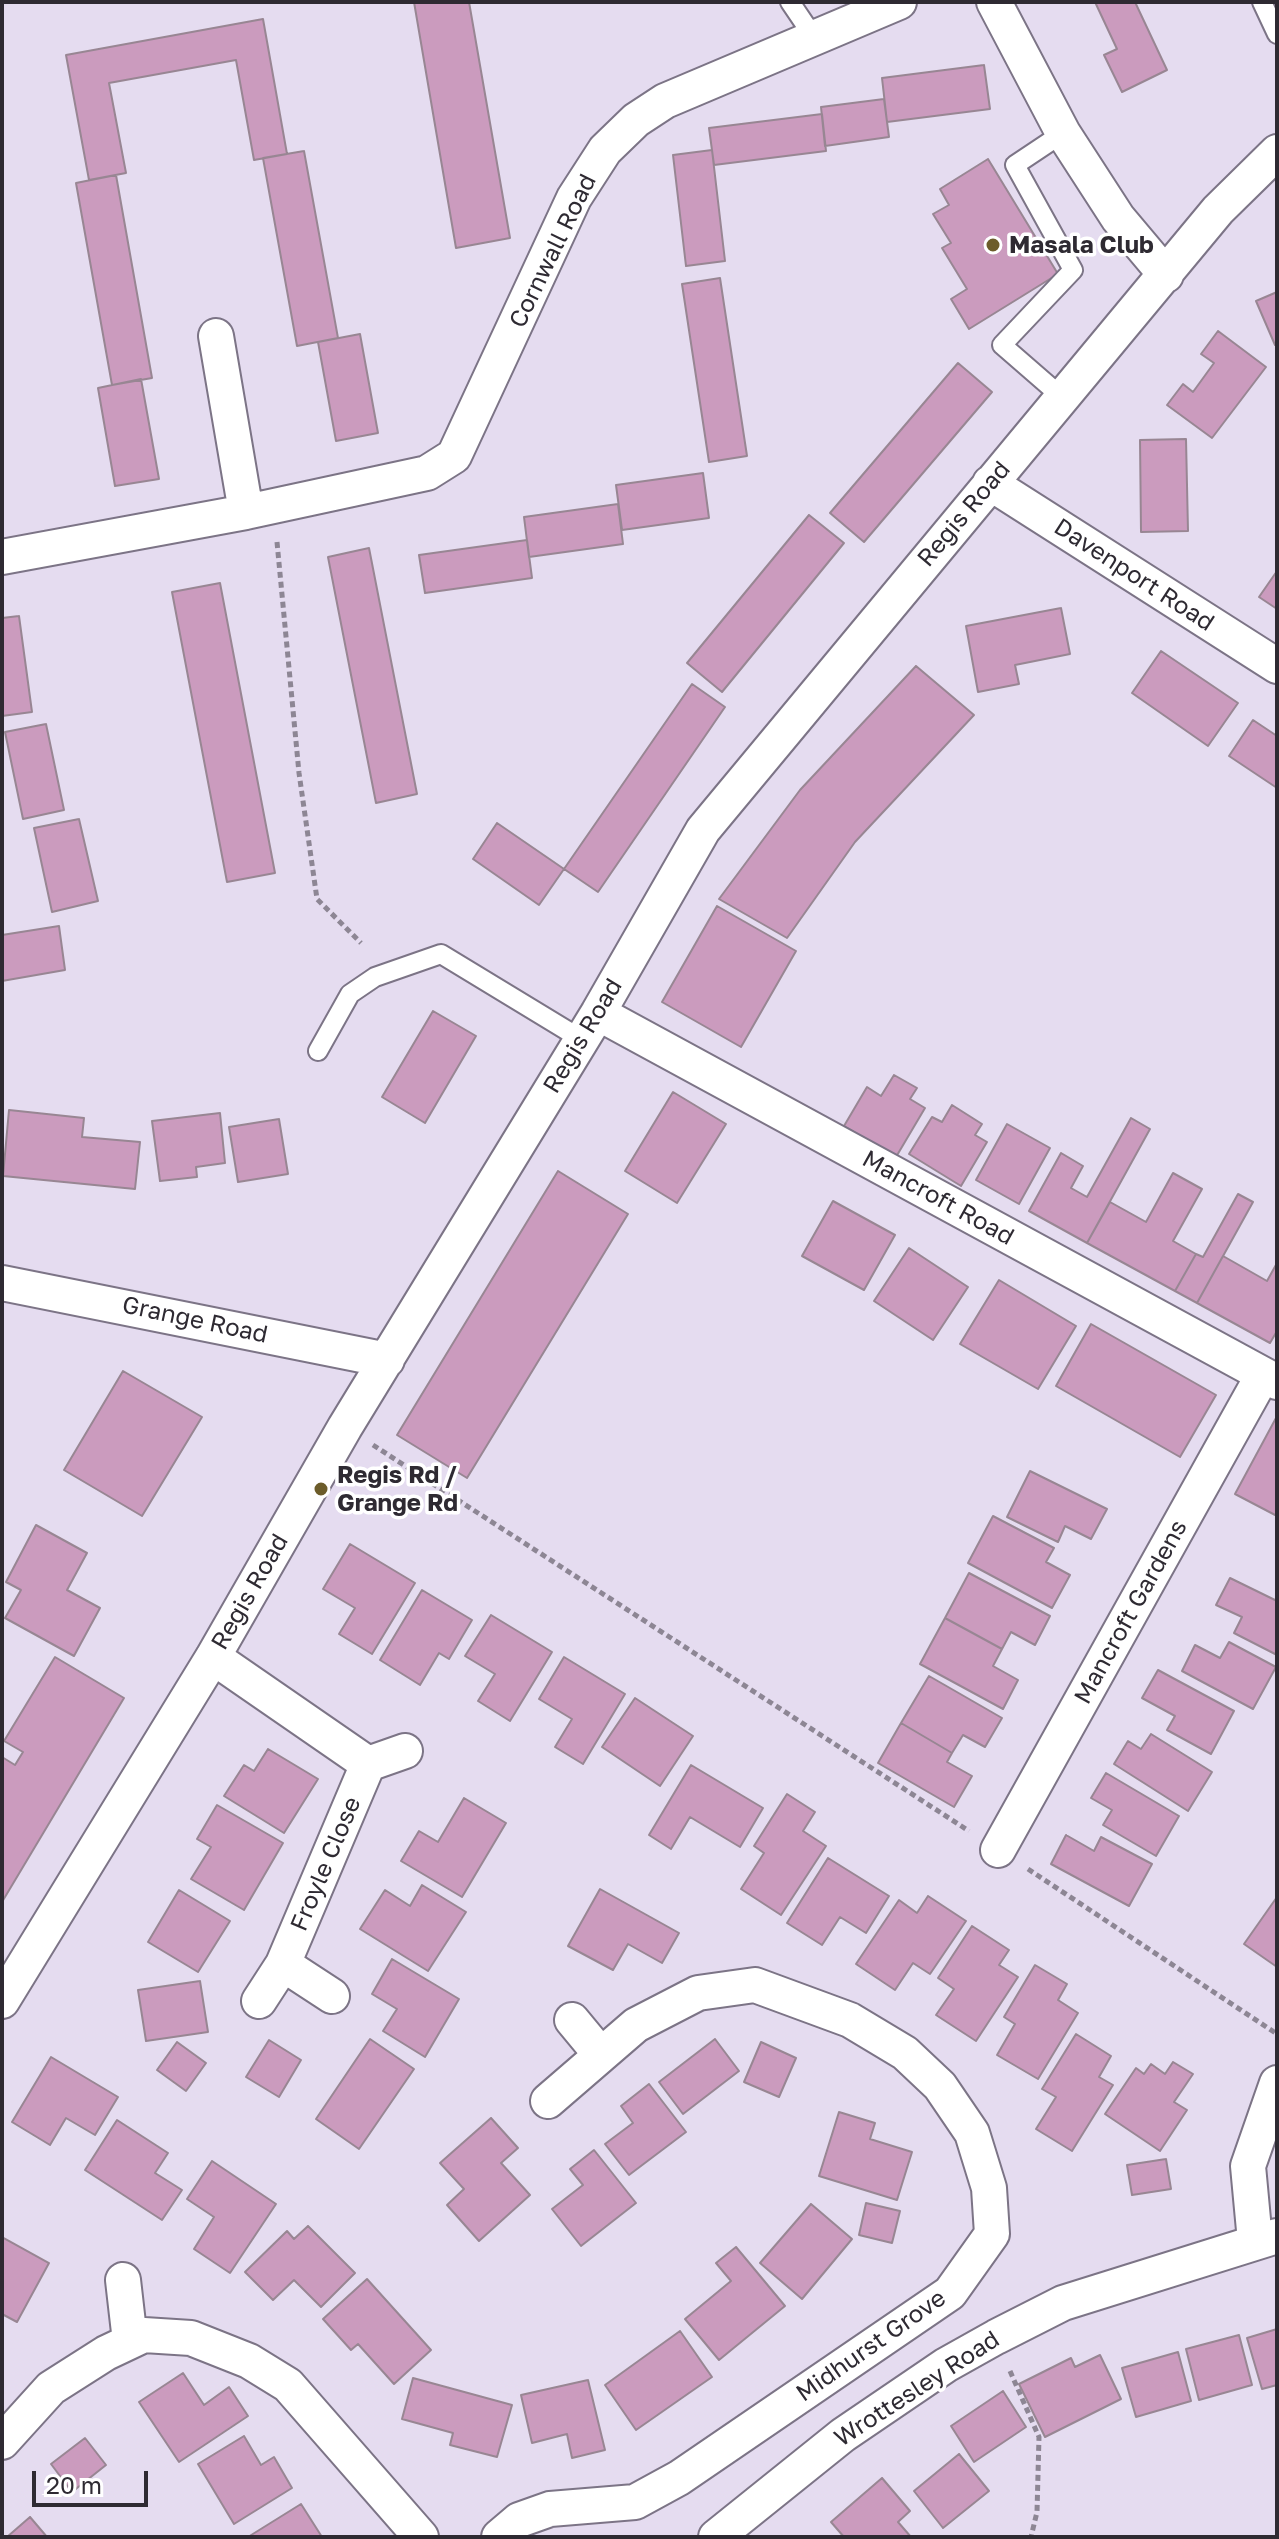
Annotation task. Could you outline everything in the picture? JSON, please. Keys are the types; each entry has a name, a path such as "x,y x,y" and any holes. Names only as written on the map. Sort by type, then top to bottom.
{"street":[{"name":"Cornwall Road","path":"2,557 260,509 427,473 454,456 574,198 605,150 636,120 665,101 899,2"},
{"path":"994,2 1063,133 1118,218 1166,275"},
{"name":"Regis Road","path":"2,2001 213,1657 345,1427 590,1026 703,830 1218,210 1272,165"},
{"path":"216,336 260,509"},
{"name":"Davenport Road","path":"990,483 1277,666"},
{"name":"Mancroft Road","path":"590,1026 1270,1378"},
{"name":"Grange Road","path":"2,1283 387,1360"},
{"name":"Mancroft Gardens","path":"998,1850 1270,1378"},
{"path":"213,1657 368,1764 405,1751"},
{"name":"Froyle Close","path":"259,2001 283,1964 368,1764"},
{"path":"283,1964 332,1996"},
{"name":"Midhurst Grove","path":"499,2537 519,2520 550,2509 635,2502 679,2478 950,2293 992,2234 989,2188 972,2133 940,2086 905,2053 850,2020 755,1985 698,1993 636,2025 548,2101"},
{"path":"572,2020 601,2055"},
{"path":"1266,2238 1248,2166 1277,2083"},
{"name":"Wrottesley Road","path":"716,2537 843,2435 946,2365 996,2337 1063,2303 1266,2238"},
{"path":"123,2280 130,2341"},
{"path":"2,2442 51,2388 130,2341 144,2335 191,2338 249,2361 288,2385 421,2537"}],"lane":[{"path":"790,2 813,36"},
{"path":"1262,2 1277,34"},
{"path":"1063,133 1015,165 1073,270 1002,345 1063,398"},
{"path":"318,1051 350,994 375,977 441,954 590,1026"}],"path":[{"path":"260,509 317,899 361,943"},
{"path":"345,1427 1277,2034"},
{"path":"996,2337 1039,2437 1037,2512 1031,2537"}],"building":[{"path":"414,2 469,2 510,238 456,248"},
{"path":"1095,2 1135,2 1167,70 1122,92 1104,55 1117,49"},
{"path":"263,19 287,154 254,160 236,60 109,83 126,173 89,180 66,55"},
{"path":"984,65 990,109 887,122 882,78"},
{"path":"884,99 889,137 825,146 821,107"},
{"path":"822,114 826,151 714,165 709,128"},
{"path":"712,150 725,261 686,266 673,155"},
{"path":"304,151 338,338 297,346 263,158"},
{"name":"Masala Club","path":"988,159 1058,274 969,329 951,299 967,289 942,248 951,243 933,214 949,205 940,189"},
{"path":"116,175 152,378 112,385 76,183"},
{"path":"720,278 747,456 709,462 682,284"},
{"path":"1277,292 1277,344 1275,345 1256,301"},
{"path":"1218,331 1266,367 1212,438 1167,405 1183,384 1193,392 1214,363 1201,354"},
{"path":"360,334 378,433 336,441 318,342"},
{"path":"958,363 992,392 864,542 830,513"},
{"path":"141,379 159,479 115,486 98,388"},
{"path":"1186,439 1188,531 1141,532 1140,440"},
{"path":"703,473 709,518 622,530 616,485"},
{"path":"618,504 623,544 529,557 524,517"},
{"path":"809,515 844,543 722,692 687,663"},
{"path":"527,540 532,578 425,593 419,555"},
{"path":"369,548 417,794 376,803 328,557"},
{"path":"1277,571 1277,609 1259,597"},
{"path":"220,583 275,873 227,882 172,592"},
{"path":"1061,608 1070,654 1015,665 1019,684 978,692 966,626"},
{"path":"19,616 32,712 2,716 2,618"},
{"path":"1161,651 1238,703 1208,746 1132,693"},
{"path":"916,666 974,715 855,842 787,938 719,899 800,790"},
{"path":"692,684 725,707 598,892 564,869"},
{"path":"1253,720 1277,736 1277,788 1229,756"},
{"path":"46,724 64,810 23,819 5,732"},
{"path":"79,819 98,901 52,912 34,828"},
{"path":"497,823 564,869 539,905 473,859"},
{"path":"717,906 796,951 741,1047 662,1002"},
{"path":"59,926 65,970 2,981 2,935"},
{"path":"433,1011 476,1036 425,1123 382,1097"},
{"path":"894,1075 917,1088 910,1099 925,1108 896,1157 844,1126 867,1087 881,1096"},
{"path":"673,1092 726,1124 677,1203 625,1171"},
{"path":"952,1105 982,1124 975,1135 987,1142 961,1186 909,1154 932,1117 942,1122"},
{"path":"9,1110 84,1118 82,1137 140,1142 135,1189 3,1176"},
{"path":"220,1113 225,1163 196,1167 197,1177 160,1181 152,1121"},
{"path":"1131,1118 1150,1129 1087,1243 1029,1211 1061,1153 1083,1166 1071,1188 1087,1197"},
{"path":"279,1119 288,1174 238,1182 229,1127"},
{"path":"1007,1124 1050,1148 1019,1204 976,1180"},
{"path":"558,1171 628,1214 467,1478 397,1435"},
{"path":"1173,1173 1202,1189 1173,1241 1196,1254 1175,1291 1087,1243 1110,1202 1146,1222"},
{"path":"1238,1194 1253,1202 1197,1303 1175,1291 1196,1254 1203,1257"},
{"path":"833,1201 895,1235 864,1290 802,1256"},
{"path":"909,1248 968,1287 933,1340 874,1301"},
{"path":"1223,1256 1267,1281 1277,1263 1277,1331 1270,1343 1197,1303"},
{"path":"999,1280 1076,1326 1038,1389 960,1344"},
{"path":"1091,1324 1216,1395 1180,1457 1056,1386"},
{"path":"123,1371 202,1417 142,1516 64,1470"},
{"path":"1277,1418 1277,1516 1235,1494"},
{"path":"1030,1471 1107,1509 1091,1539 1065,1526 1058,1542 1007,1517"},
{"path":"993,1516 1054,1548 1046,1562 1070,1575 1052,1608 968,1563"},
{"path":"36,1525 87,1553 67,1590 100,1608 74,1656 5,1618 21,1590 6,1582"},
{"path":"350,1544 415,1583 372,1654 339,1634 355,1608 323,1589"},
{"path":"969,1573 1050,1616 1035,1645 1011,1632 1002,1649 945,1618"},
{"path":"1230,1578 1277,1601 1277,1655 1234,1633 1242,1617 1216,1605"},
{"path":"422,1590 472,1620 449,1659 439,1653 420,1685 380,1660"},
{"path":"491,1615 552,1652 510,1721 478,1701 495,1674 465,1656"},
{"path":"945,1618 1002,1649 993,1666 1018,1680 1003,1709 920,1664"},
{"path":"1229,1642 1276,1667 1253,1709 1182,1671 1195,1645 1220,1658"},
{"path":"55,1657 124,1698 2,1902 2,1757 15,1765 23,1752 4,1741"},
{"path":"564,1657 625,1694 583,1764 555,1747 572,1719 539,1699"},
{"path":"1158,1670 1234,1711 1211,1754 1167,1730 1175,1716 1142,1698"},
{"path":"929,1676 1002,1718 985,1747 963,1735 952,1753 901,1723"},
{"path":"635,1698 693,1736 660,1786 602,1747"},
{"path":"901,1723 952,1753 947,1762 972,1776 954,1807 878,1763"},
{"path":"1151,1734 1212,1772 1188,1811 1114,1764 1128,1741 1141,1749"},
{"path":"268,1749 318,1779 284,1833 224,1796 244,1765 254,1771"},
{"path":"691,1765 763,1808 740,1847 690,1817 671,1849 649,1835"},
{"path":"1106,1773 1179,1816 1156,1856 1103,1825 1112,1810 1091,1798"},
{"path":"787,1794 815,1812 803,1831 826,1846 781,1915 741,1889 764,1853 754,1846"},
{"path":"464,1798 506,1823 462,1897 401,1861 419,1831 438,1842"},
{"path":"217,1805 283,1843 244,1910 191,1879 211,1847 197,1839"},
{"path":"1066,1835 1094,1851 1101,1837 1152,1864 1129,1906 1051,1864"},
{"path":"828,1858 889,1896 866,1933 840,1917 822,1945 787,1923"},
{"path":"422,1885 466,1912 428,1971 360,1929 385,1890 410,1906"},
{"path":"600,1889 679,1933 662,1963 628,1944 613,1970 568,1946"},
{"path":"179,1890 230,1921 198,1972 148,1942"},
{"path":"928,1896 966,1921 930,1974 913,1963 895,1990 856,1964 899,1900 917,1913"},
{"path":"1277,1897 1277,1967 1244,1944"},
{"path":"972,1926 1009,1950 999,1965 1018,1977 976,2041 936,2015 954,1989 938,1978"},
{"path":"392,1959 459,1999 425,2057 383,2031 397,2009 372,1994"},
{"path":"1035,1965 1067,1984 1058,2000 1078,2013 1038,2079 997,2055 1015,2024 1004,2017"},
{"path":"200,1981 208,2032 146,2041 138,1990"},
{"path":"1076,2034 1111,2056 1099,2077 1113,2085 1072,2151 1036,2129 1056,2097 1042,2089"},
{"path":"370,2039 414,2069 359,2149 316,2119"},
{"path":"715,2039 739,2071 683,2114 659,2082"},
{"path":"269,2040 301,2060 279,2097 246,2077"},
{"path":"177,2042 206,2063 186,2091 157,2070"},
{"path":"761,2042 796,2058 779,2097 744,2082"},
{"path":"51,2057 118,2097 95,2135 66,2118 50,2145 12,2122"},
{"path":"1173,2062 1193,2074 1174,2102 1187,2110 1160,2151 1105,2114 1136,2068 1144,2074 1151,2064 1165,2074"},
{"path":"649,2084 686,2132 629,2175 605,2144 633,2123 621,2106"},
{"path":"839,2112 875,2123 870,2139 912,2152 897,2200 819,2176"},
{"path":"491,2118 518,2148 501,2163 530,2195 479,2241 447,2205 464,2189 440,2163"},
{"path":"117,2120 168,2153 155,2173 182,2190 162,2220 85,2170"},
{"path":"594,2150 636,2203 581,2246 552,2209 583,2185 570,2169"},
{"path":"1166,2159 1171,2189 1132,2195 1127,2165"},
{"path":"212,2161 276,2204 230,2273 194,2249 214,2217 187,2199"},
{"path":"866,2203 900,2211 892,2243 859,2235"},
{"path":"811,2204 852,2239 802,2299 760,2263"},
{"path":"308,2226 355,2273 321,2307 294,2280 273,2300 245,2272 287,2231 294,2239"},
{"path":"2,2237 49,2263 17,2322 2,2314"},
{"path":"736,2247 785,2306 719,2360 685,2319 731,2281 716,2263"},
{"path":"367,2279 431,2350 394,2384 358,2344 351,2350 323,2319"},
{"path":"1277,2329 1277,2385 1262,2389 1247,2338"},
{"path":"680,2331 712,2377 636,2430 605,2385"},
{"path":"1239,2335 1252,2385 1199,2400 1186,2349"},
{"path":"1178,2352 1191,2401 1136,2417 1122,2368"},
{"path":"1100,2355 1121,2399 1045,2437 1019,2384 1071,2358 1075,2367"},
{"path":"183,2373 204,2405 229,2387 248,2416 179,2462 139,2402"},
{"path":"413,2378 512,2405 497,2457 450,2445 453,2433 402,2419"},
{"path":"588,2380 605,2450 572,2458 567,2434 532,2443 521,2395"},
{"path":"1003,2391 1026,2427 974,2462 951,2426"},
{"path":"244,2436 261,2465 274,2457 292,2488 234,2524 198,2464"},
{"path":"85,2438 106,2465 72,2492 51,2464"},
{"path":"959,2454 989,2491 943,2528 914,2491"},
{"path":"882,2478 910,2511 898,2522 911,2537 844,2537 831,2522"},
{"path":"301,2504 322,2537 248,2537"},
{"path":"30,2517 47,2537 7,2537"}],"place":[{"name":"Masala Club","path":"993,245"},
{"name":"Regis Rd / Grange Rd","path":"321,1489"}]}
